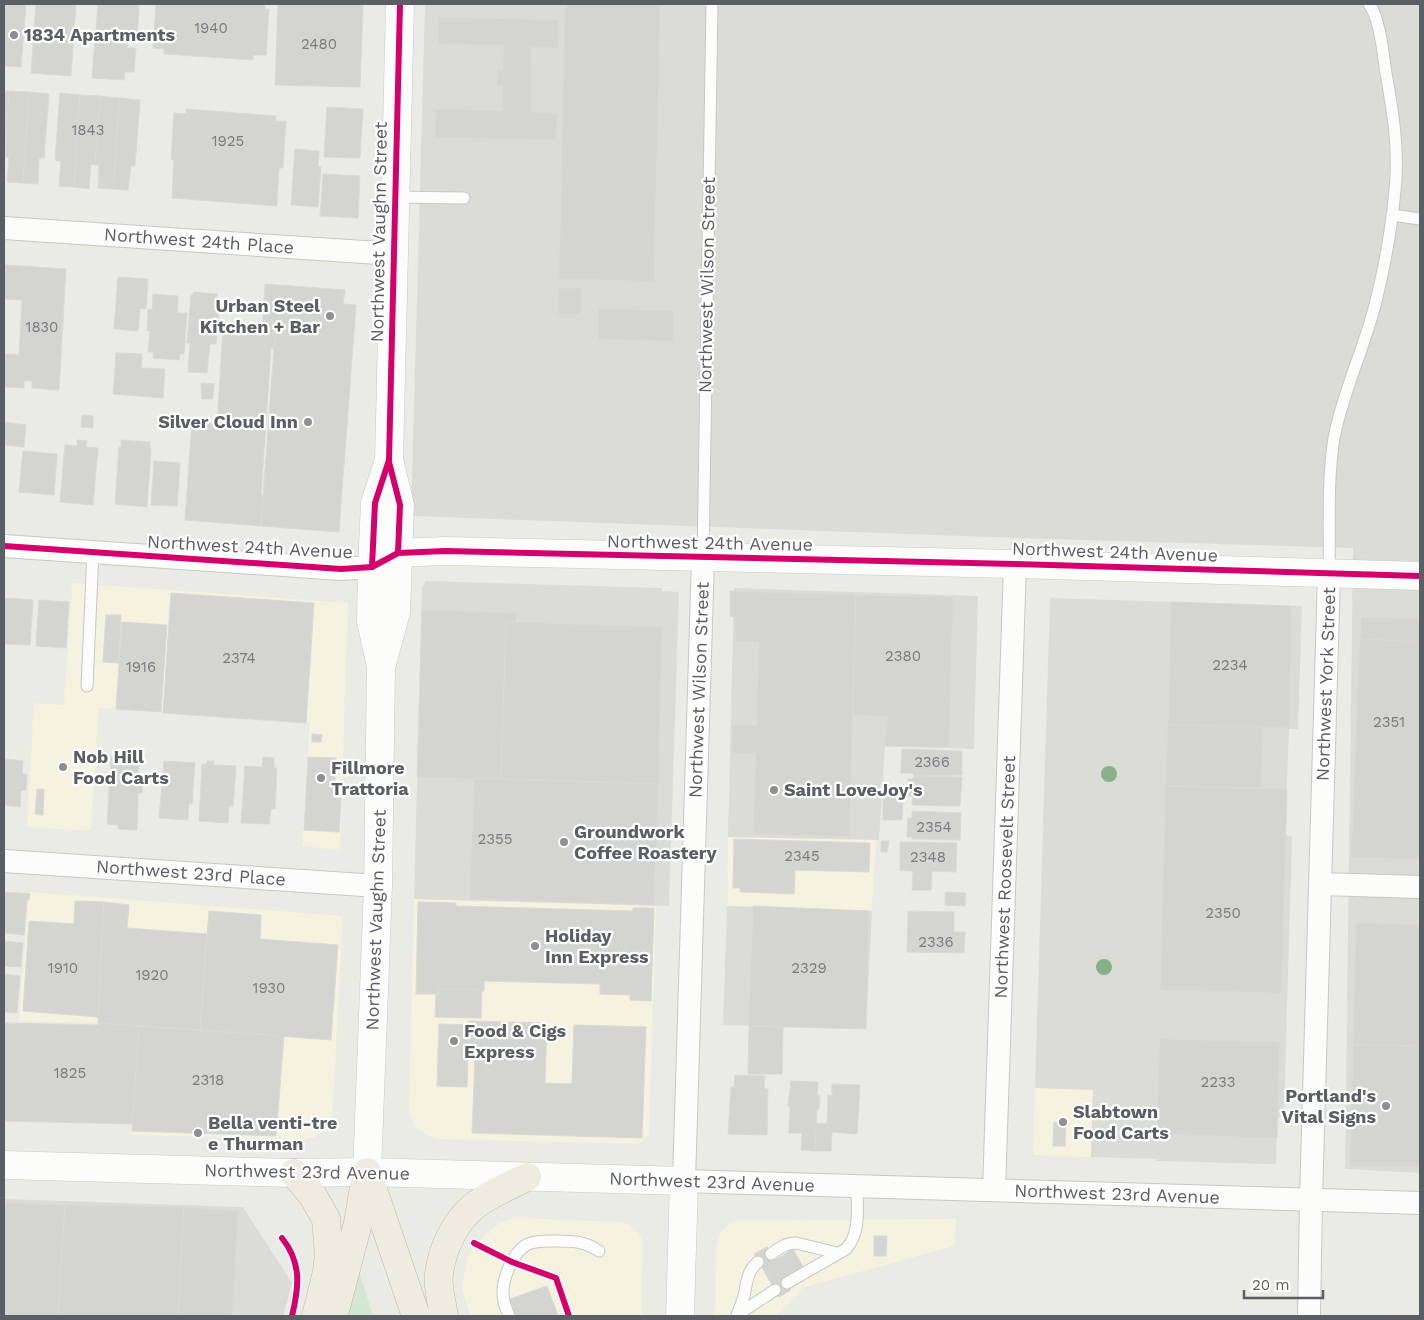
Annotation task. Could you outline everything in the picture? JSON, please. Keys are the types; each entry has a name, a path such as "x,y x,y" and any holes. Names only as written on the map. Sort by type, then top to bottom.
{"highway":[{"path":"294,1172 313,1196 326,1218 329,1255 327,1272 316,1316"},
{"path":"334,1316 358,1223 367,1172"},
{"path":"367,1172 416,1316"},
{"path":"444,1316 438,1276 444,1251 456,1228 473,1207 527,1177"}],"main road":[{"name":"Northwest Vaughn Street","path":"367,1172 378,886 381,667 371,621 372,567 375,503 388,460 400,4"},
{"name":"Northwest Vaughn Street","path":"381,667 396,612 400,505 388,460"},
{"name":"Northwest 24th Avenue","path":"398,552 445,551 1015,564 1420,576"},
{"name":"Northwest 23rd Avenue","path":"4,1165 367,1172 684,1182"},
{"name":"Northwest Wilson Street","path":"680,1316 684,1182"}],"street":[{"name":"Northwest 24th Place","path":"4,228 394,254"},
{"name":"Northwest 24th Avenue","path":"4,546 341,569 372,567"},
{"name":"Northwest Wilson Street","path":"684,1182 703,558"},
{"name":"Northwest Roosevelt Street","path":"994,1190 1015,564"},
{"name":"Northwest York Street","path":"1310,1316 1311,1200 1329,574"},
{"name":"Northwest 23rd Place","path":"4,861 378,886"},
{"path":"1321,884 1420,887"},
{"name":"Northwest 23rd Avenue","path":"684,1182 1420,1203"}],"lane":[{"name":"Northwest Wilson Street","path":"703,558 712,4"},
{"name":"Northwest York Street","path":"1329,574 1334,438 1345,396 1376,302 1392,215 1396,176 1394,123 1380,36 1372,8 1369,4"},
{"path":"394,197 464,198"},
{"path":"1392,215 1420,219"},
{"path":"86,686 94,552"},
{"path":"787,1283 850,1245 856,1231 857,1186"},
{"path":"508,1316 502,1292 504,1281 514,1256 519,1249 528,1243 543,1240 576,1241 590,1245 599,1251"},
{"path":"771,1254 781,1246 796,1242 837,1253"},
{"path":"736,1316 744,1296 748,1275 758,1262"},
{"path":"736,1316 774,1290"}],"shaded area":[{"path":"425,4 1420,4 1420,1173 1345,1169 1353,548 411,516"},
{"path":"426,581 662,588 662,591 679,592 669,906 414,899 422,587"},
{"path":"72,583 348,603 340,846 337,850 302,846 310,723 99,708 91,831 27,827 34,703 64,705"},
{"path":"734,588 978,596 974,749 885,746 879,840 728,837"},
{"path":"1050,598 1302,606 1298,729 1289,729 1285,835 1292,836 1284,1117 1277,1117 1276,1164 1156,1161 1156,1159 1091,1157 1093,1090 1035,1088"},
{"path":"728,837 876,840 872,911 727,906"},
{"path":"29,892 343,916 332,1121 322,1132 315,1137 307,1139 132,1135 139,1026 19,1021"},
{"path":"414,899 656,906 649,1135 638,1144 439,1139 429,1136 415,1126 409,1109"},
{"path":"727,906 872,911 866,1029 723,1025"},
{"name":"Slabtown Food Carts","path":"1035,1088 1093,1090 1091,1157 1033,1155"},
{"path":"4,1199 243,1207 292,1283 283,1316 4,1316"},
{"path":"515,1218 620,1222 629,1225 641,1237 643,1245 641,1316 470,1316 462,1288 467,1258 488,1232 501,1222"},
{"path":"956,1219 954,1246 805,1287 776,1316 715,1316 716,1249 720,1234 728,1225 737,1220"}],"green space":[{"path":"359,1271 373,1316 339,1316"}],"building":[{"name":"1834 Apartments","path":"4,4 26,4 21,67 4,66"},
{"path":"36,4 76,4 71,76 31,73"},
{"path":"98,4 139,4 137,43 128,42 127,48 136,48 134,72 125,72 124,80 92,78"},
{"path":"156,4 265,4 265,9 269,9 266,55 253,55 253,60 164,54 164,49 153,48"},
{"path":"278,4 363,4 360,87 275,85"},
{"path":"565,4 660,4 654,281 559,279"},
{"path":"438,17 559,20 558,48 531,47 530,112 557,113 556,140 435,137 436,109 503,111 503,85 497,85 497,71 503,71 504,45 438,44"},
{"path":"4,91 9,91 5,157 4,157"},
{"path":"9,91 29,92 23,183 7,182 9,157 5,157"},
{"path":"29,92 49,94 44,158 39,158 38,184 23,183"},
{"path":"60,93 80,95 74,187 59,186 61,161 55,160"},
{"path":"80,95 100,96 95,165 91,164 89,189 74,187"},
{"path":"100,96 120,98 113,189 98,188 99,165 95,165"},
{"path":"120,98 140,100 135,166 131,166 128,190 113,189"},
{"path":"327,107 363,109 360,158 324,157"},
{"path":"186,109 276,116 275,121 286,121 283,168 279,168 277,206 172,198 174,160 171,160 174,113 186,114"},
{"path":"295,149 319,151 318,167 321,167 318,207 291,205"},
{"path":"323,174 360,176 358,218 320,216"},
{"path":"5,265 66,269 59,390 32,388 32,381 24,381 24,388 4,387 4,354 19,355 22,300 4,299"},
{"path":"118,277 148,279 146,309 140,308 138,331 114,329"},
{"name":"Silver Cloud Inn","path":"265,284 345,290 343,304 356,305 339,532 261,526 275,334 262,333"},
{"path":"559,288 581,288 581,314 558,314"},
{"path":"194,292 217,294 217,298 220,298 216,344 210,344 207,373 188,372 190,343 187,343 191,295"},
{"path":"153,294 178,296 177,313 187,313 184,354 180,354 179,360 153,358 153,352 148,352 150,331 147,331 148,309 152,310"},
{"path":"598,309 673,311 673,341 598,339"},
{"path":"223,330 275,334 274,349 271,348 261,494 263,495 261,526 185,520 192,422 217,424"},
{"path":"116,353 142,354 141,368 165,369 163,398 113,394"},
{"path":"201,383 214,384 213,399 202,399"},
{"path":"82,415 93,416 93,428 81,427"},
{"path":"4,422 26,425 24,447 4,445"},
{"path":"77,440 87,441 86,447 98,448 93,505 60,502 65,445 77,446"},
{"path":"121,440 150,442 147,507 115,504"},
{"path":"23,451 57,454 54,495 19,492"},
{"path":"154,461 180,463 177,506 151,505"},
{"path":"730,591 856,595 849,837 753,834 756,753 732,753 732,725 757,726 759,642 736,641 735,617 730,616"},
{"path":"171,593 314,603 306,723 163,713"},
{"path":"856,595 953,597 949,747 885,746 888,716 853,715"},
{"path":"4,598 33,600 30,645 4,644"},
{"path":"39,600 69,602 66,648 36,646"},
{"path":"1171,602 1291,606 1289,728 1168,725"},
{"path":"422,610 516,613 516,623 506,622 501,779 417,777"},
{"path":"106,615 121,615 119,663 103,662"},
{"path":"1361,617 1420,619 1420,642 1360,639"},
{"path":"122,622 167,625 161,712 116,709"},
{"path":"506,622 662,627 658,784 501,779"},
{"path":"1360,639 1420,642 1420,859 1351,857"},
{"path":"1168,725 1263,727 1261,788 1166,786"},
{"path":"312,734 322,735 321,742 312,742"},
{"path":"902,749 962,751 962,775 914,776 912,773 901,773"},
{"path":"111,757 140,759 138,774 143,774 142,793 138,793 137,830 118,829 118,825 107,824"},
{"path":"263,757 274,758 274,768 277,768 275,809 271,809 269,824 241,823 245,766 262,767"},
{"name":"Fillmore Trattoria","path":"308,757 336,758 334,798 341,798 339,832 304,830"},
{"path":"4,759 23,761 22,774 27,774 26,791 21,790 20,807 4,805"},
{"path":"164,761 195,763 192,804 189,803 188,820 159,818"},
{"path":"207,761 214,761 214,765 236,766 233,807 229,806 228,823 199,821 202,764 207,764"},
{"path":"914,776 962,777 960,806 912,805 913,796 908,796 908,779 913,779"},
{"name":"Groundwork Coffee Roastery","path":"474,778 658,784 654,905 470,899"},
{"path":"1166,786 1287,789 1281,993 1160,990"},
{"path":"37,789 44,789 43,815 35,814"},
{"path":"883,794 903,795 902,820 883,820"},
{"path":"912,811 961,813 960,840 912,839 912,837 907,837 908,818 912,818"},
{"path":"734,839 870,843 869,872 795,870 794,894 740,892 740,888 733,888"},
{"path":"881,841 889,841 887,852 881,852"},
{"path":"900,842 957,843 956,872 932,871 931,890 912,890 913,871 900,870"},
{"path":"4,892 30,894 29,900 27,900 24,935 5,933 4,941"},
{"path":"945,892 966,893 965,906 945,905"},
{"path":"75,901 104,902 98,1017 23,1011 29,921 74,924"},
{"path":"104,902 129,905 127,928 207,934 200,1030 98,1023"},
{"name":"Holiday Inn Express","path":"418,902 456,903 456,906 633,911 633,908 654,908 651,1001 630,1000 630,995 600,994 600,984 484,981 484,991 438,989 438,994 416,994"},
{"path":"753,906 869,911 866,1029 749,1026"},
{"path":"209,911 261,915 260,939 338,945 331,1040 200,1030"},
{"path":"908,911 954,912 954,932 965,932 964,953 907,952"},
{"path":"1356,923 1420,925 1420,1046 1353,1045"},
{"path":"4,941 23,943 21,967 4,966"},
{"path":"4,974 20,976 17,1013 4,1012"},
{"path":"438,989 482,990 481,1018 435,1017"},
{"path":"469,1021 547,1023 545,1083 572,1084 574,1025 646,1027 642,1138 472,1133 475,1058 468,1057"},
{"path":"4,1023 99,1025 99,1023 139,1026 133,1124 4,1121"},
{"name":"Food & Cigs Express","path":"439,1024 469,1025 467,1087 437,1086"},
{"path":"139,1026 284,1036 276,1136 132,1131"},
{"path":"749,1026 783,1027 782,1074 748,1074"},
{"path":"1160,1039 1280,1042 1277,1138 1157,1134"},
{"name":"Portland's Vital Signs","path":"1353,1045 1420,1046 1420,1167 1350,1166"},
{"path":"735,1075 765,1076 764,1089 768,1089 767,1135 728,1134 731,1087 734,1087"},
{"path":"791,1081 818,1082 817,1095 820,1095 819,1109 817,1109 815,1151 801,1150 802,1133 789,1133 790,1106 788,1106"},
{"path":"832,1084 860,1085 857,1134 832,1132 831,1151 815,1151 816,1123 827,1124 828,1095 832,1096"},
{"path":"1054,1122 1066,1122 1065,1146 1053,1146"},
{"path":"4,1203 65,1205 58,1316 4,1316"},
{"path":"65,1205 184,1207 178,1316 58,1316"},
{"path":"184,1207 238,1211 232,1316 178,1316"},
{"path":"874,1236 887,1236 886,1256 874,1256"},
{"path":"767,1247 775,1260 793,1249 803,1267 784,1278 791,1290 779,1297 754,1254"},
{"path":"547,1286 558,1316 516,1316 510,1299"}],"cycle path":[{"path":"372,567 375,503 389,460 400,4"},
{"path":"389,462 400,505 398,553"},
{"path":"4,546 341,569 372,567 398,553 445,551 1015,564 1420,576"},
{"path":"282,1238 296,1266 297,1285 292,1316"},
{"path":"474,1243 512,1262 556,1278 569,1316"}],"place":[{"name":"1834 Apartments","path":"14,35"},
{"name":"Urban Steel Kitchen + Bar","path":"330,316"},
{"name":"Silver Cloud Inn","path":"308,422"},
{"name":"Nob Hill Food Carts","path":"63,767"},
{"name":"Fillmore Trattoria","path":"321,778"},
{"name":"Saint LoveJoy's","path":"774,790"},
{"name":"Groundwork Coffee Roastery","path":"564,842"},
{"name":"Holiday Inn Express","path":"535,946"},
{"name":"Food & Cigs Express","path":"454,1041"},
{"name":"Portland's Vital Signs","path":"1386,1106"},
{"name":"Slabtown Food Carts","path":"1063,1122"},
{"name":"Bella venti-tre e Thurman","path":"198,1133"}]}
